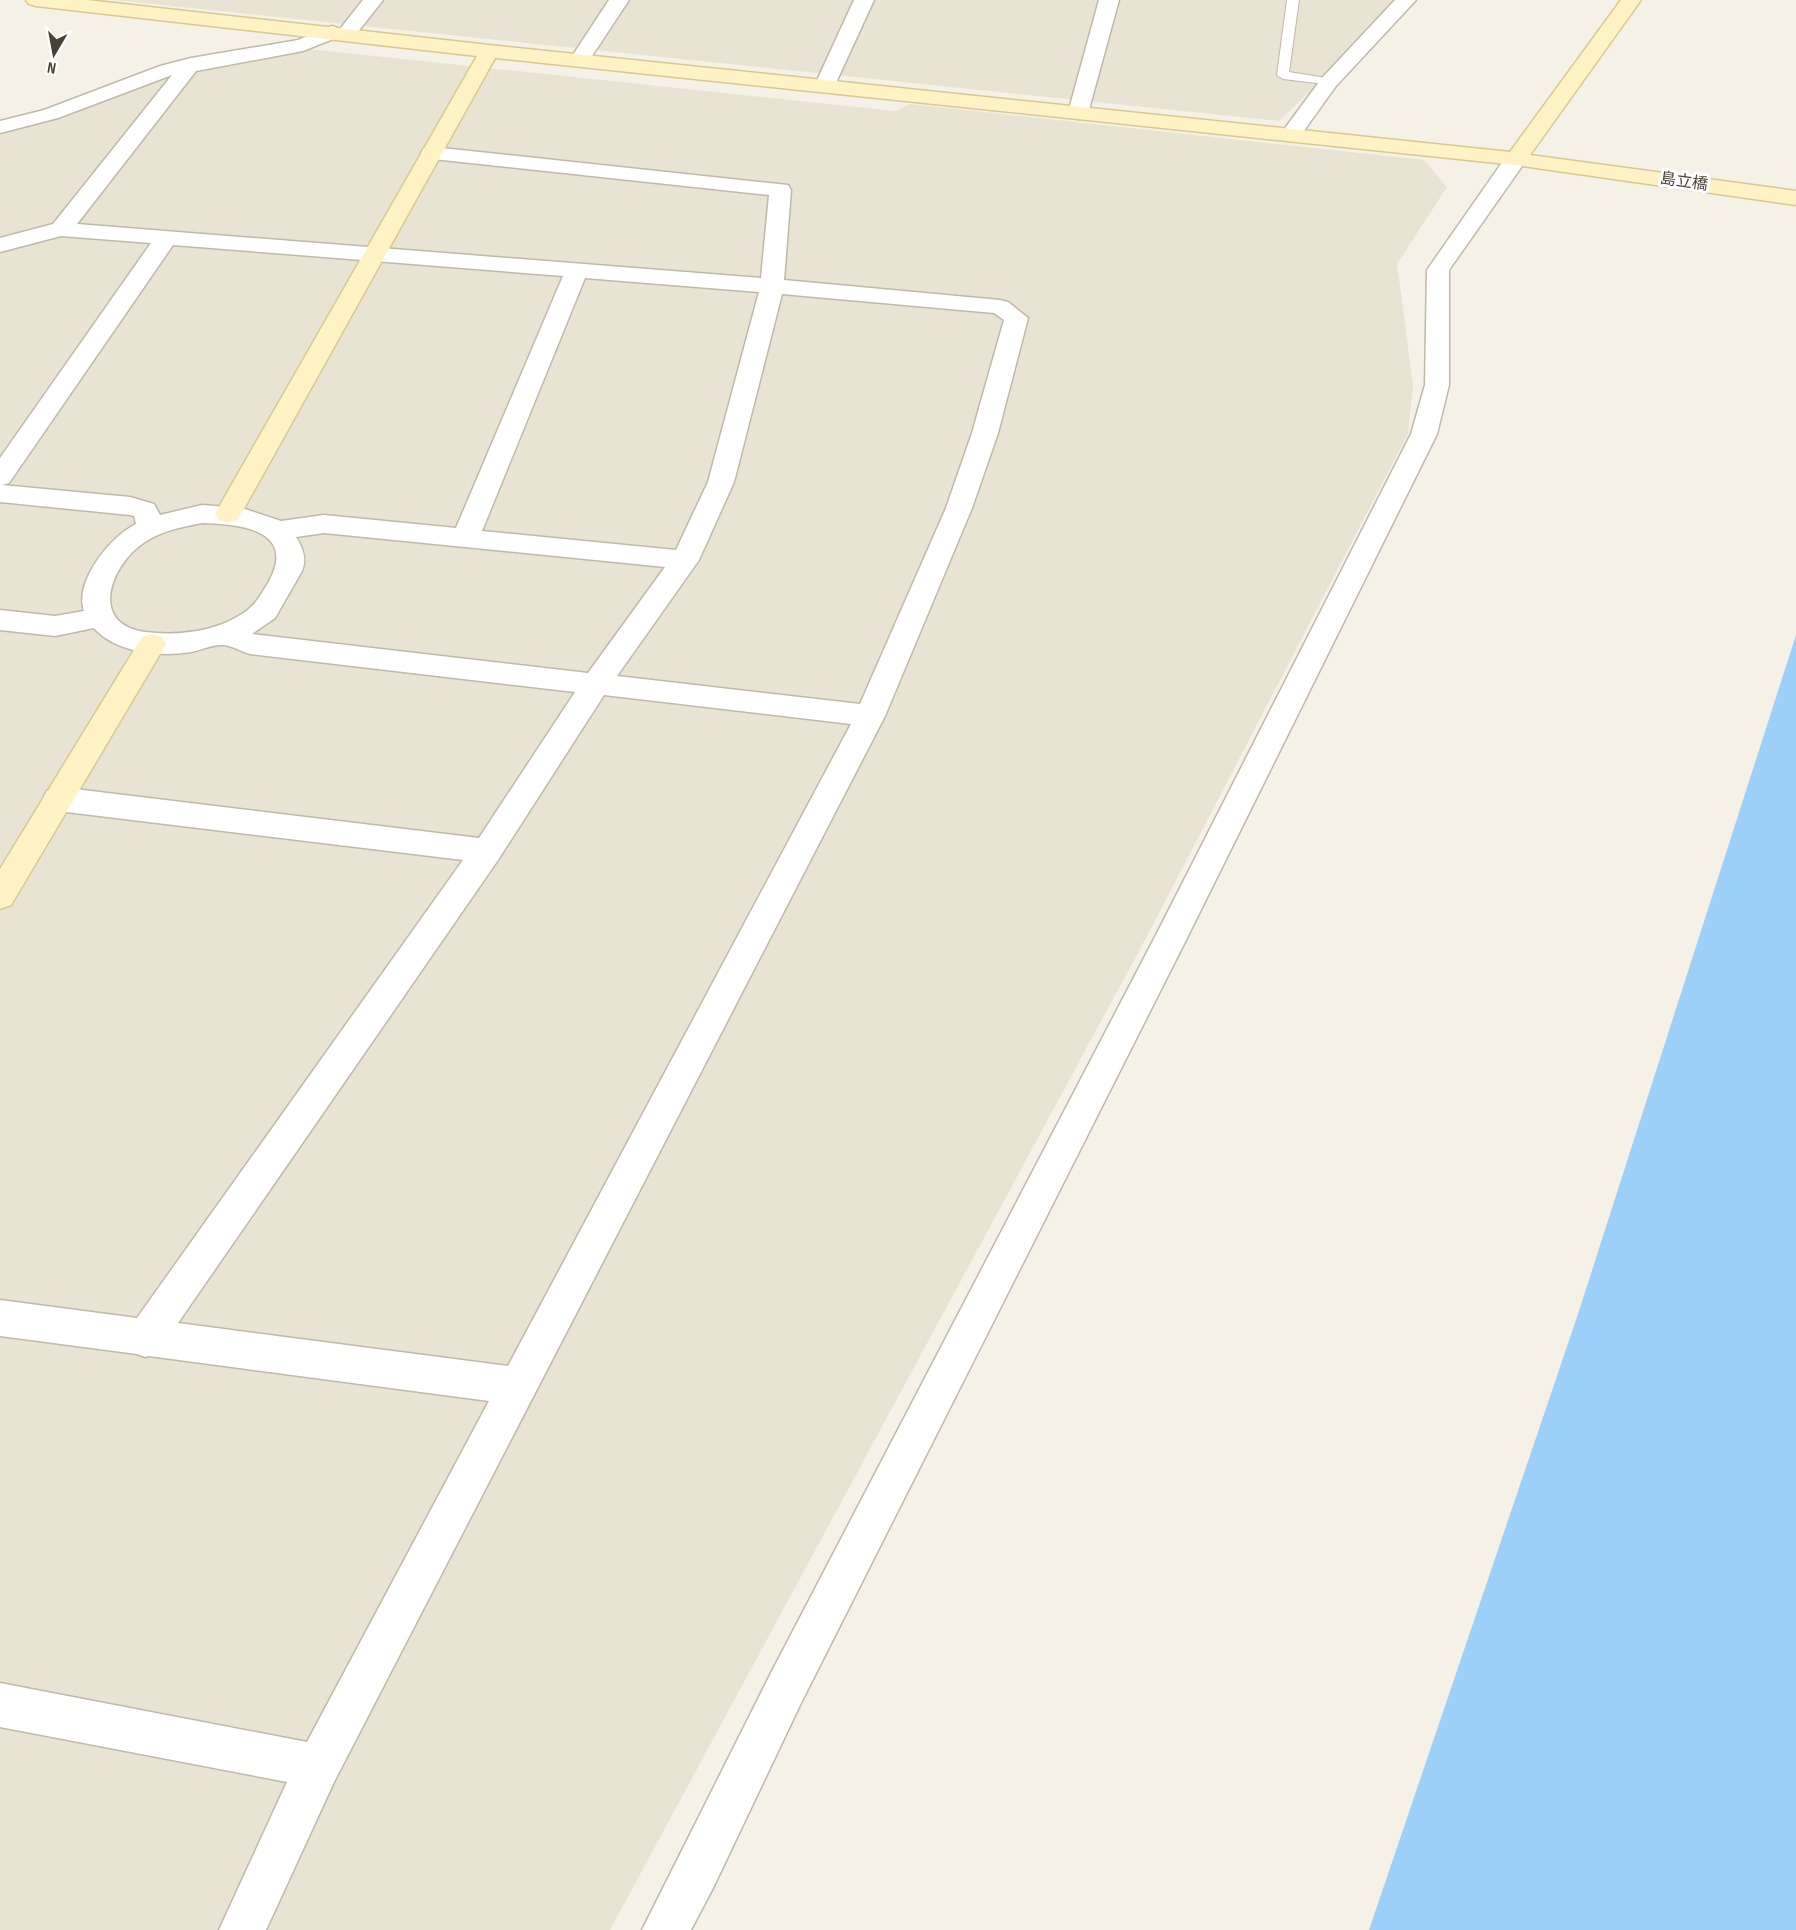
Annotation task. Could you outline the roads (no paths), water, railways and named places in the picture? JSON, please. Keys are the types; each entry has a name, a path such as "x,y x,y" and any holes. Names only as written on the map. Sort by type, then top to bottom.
{"street":[{"name":"島立橋","path":"36,0 120,4 579,61 1516,159 1796,198"},
{"path":"0,128 51,114 138,80 191,64 303,45 339,33 373,0"},
{"path":"579,61 619,0"},
{"path":"824,87 864,0"},
{"path":"1078,112 1108,0"},
{"path":"1291,135 1329,82 1406,0"},
{"path":"665,1930 698,1870 786,1688 1162,954 1424,434 1437,385 1438,270 1631,0"},
{"path":"228,514 489,51"},
{"path":"60,229 191,64"},
{"path":"145,1339 487,851 596,684 685,560 721,482 772,286 780,190 432,153"},
{"path":"0,244 60,229 772,286 1000,307 1016,318 985,433 959,508 870,716 318,1766 242,1930"},
{"path":"0,477 166,238"},
{"path":"466,537 578,270"},
{"path":"0,493 130,506 145,510 151,528"},
{"path":"228,514 255,520 276,531 288,546 291,565 266,610 253,620 225,634 185,643 152,644 130,639 112,629 100,617 93,599 99,580 126,542 151,528 185,517 228,514"},
{"path":"276,531 324,524 685,560"},
{"path":"0,620 55,626 100,617"},
{"path":"225,634 250,644 870,716"},
{"path":"0,896 152,644"},
{"path":"58,799 487,851"},
{"path":"0,1318 145,1339 518,1386"},
{"path":"0,1705 318,1766"},
{"path":"690,1930 698,1870"}],"lane":[{"path":"1293,0 1282,75 1329,82"}],"water":[{"path":"1796,635 1796,1930 1369,1930 1578,1314"}]}
